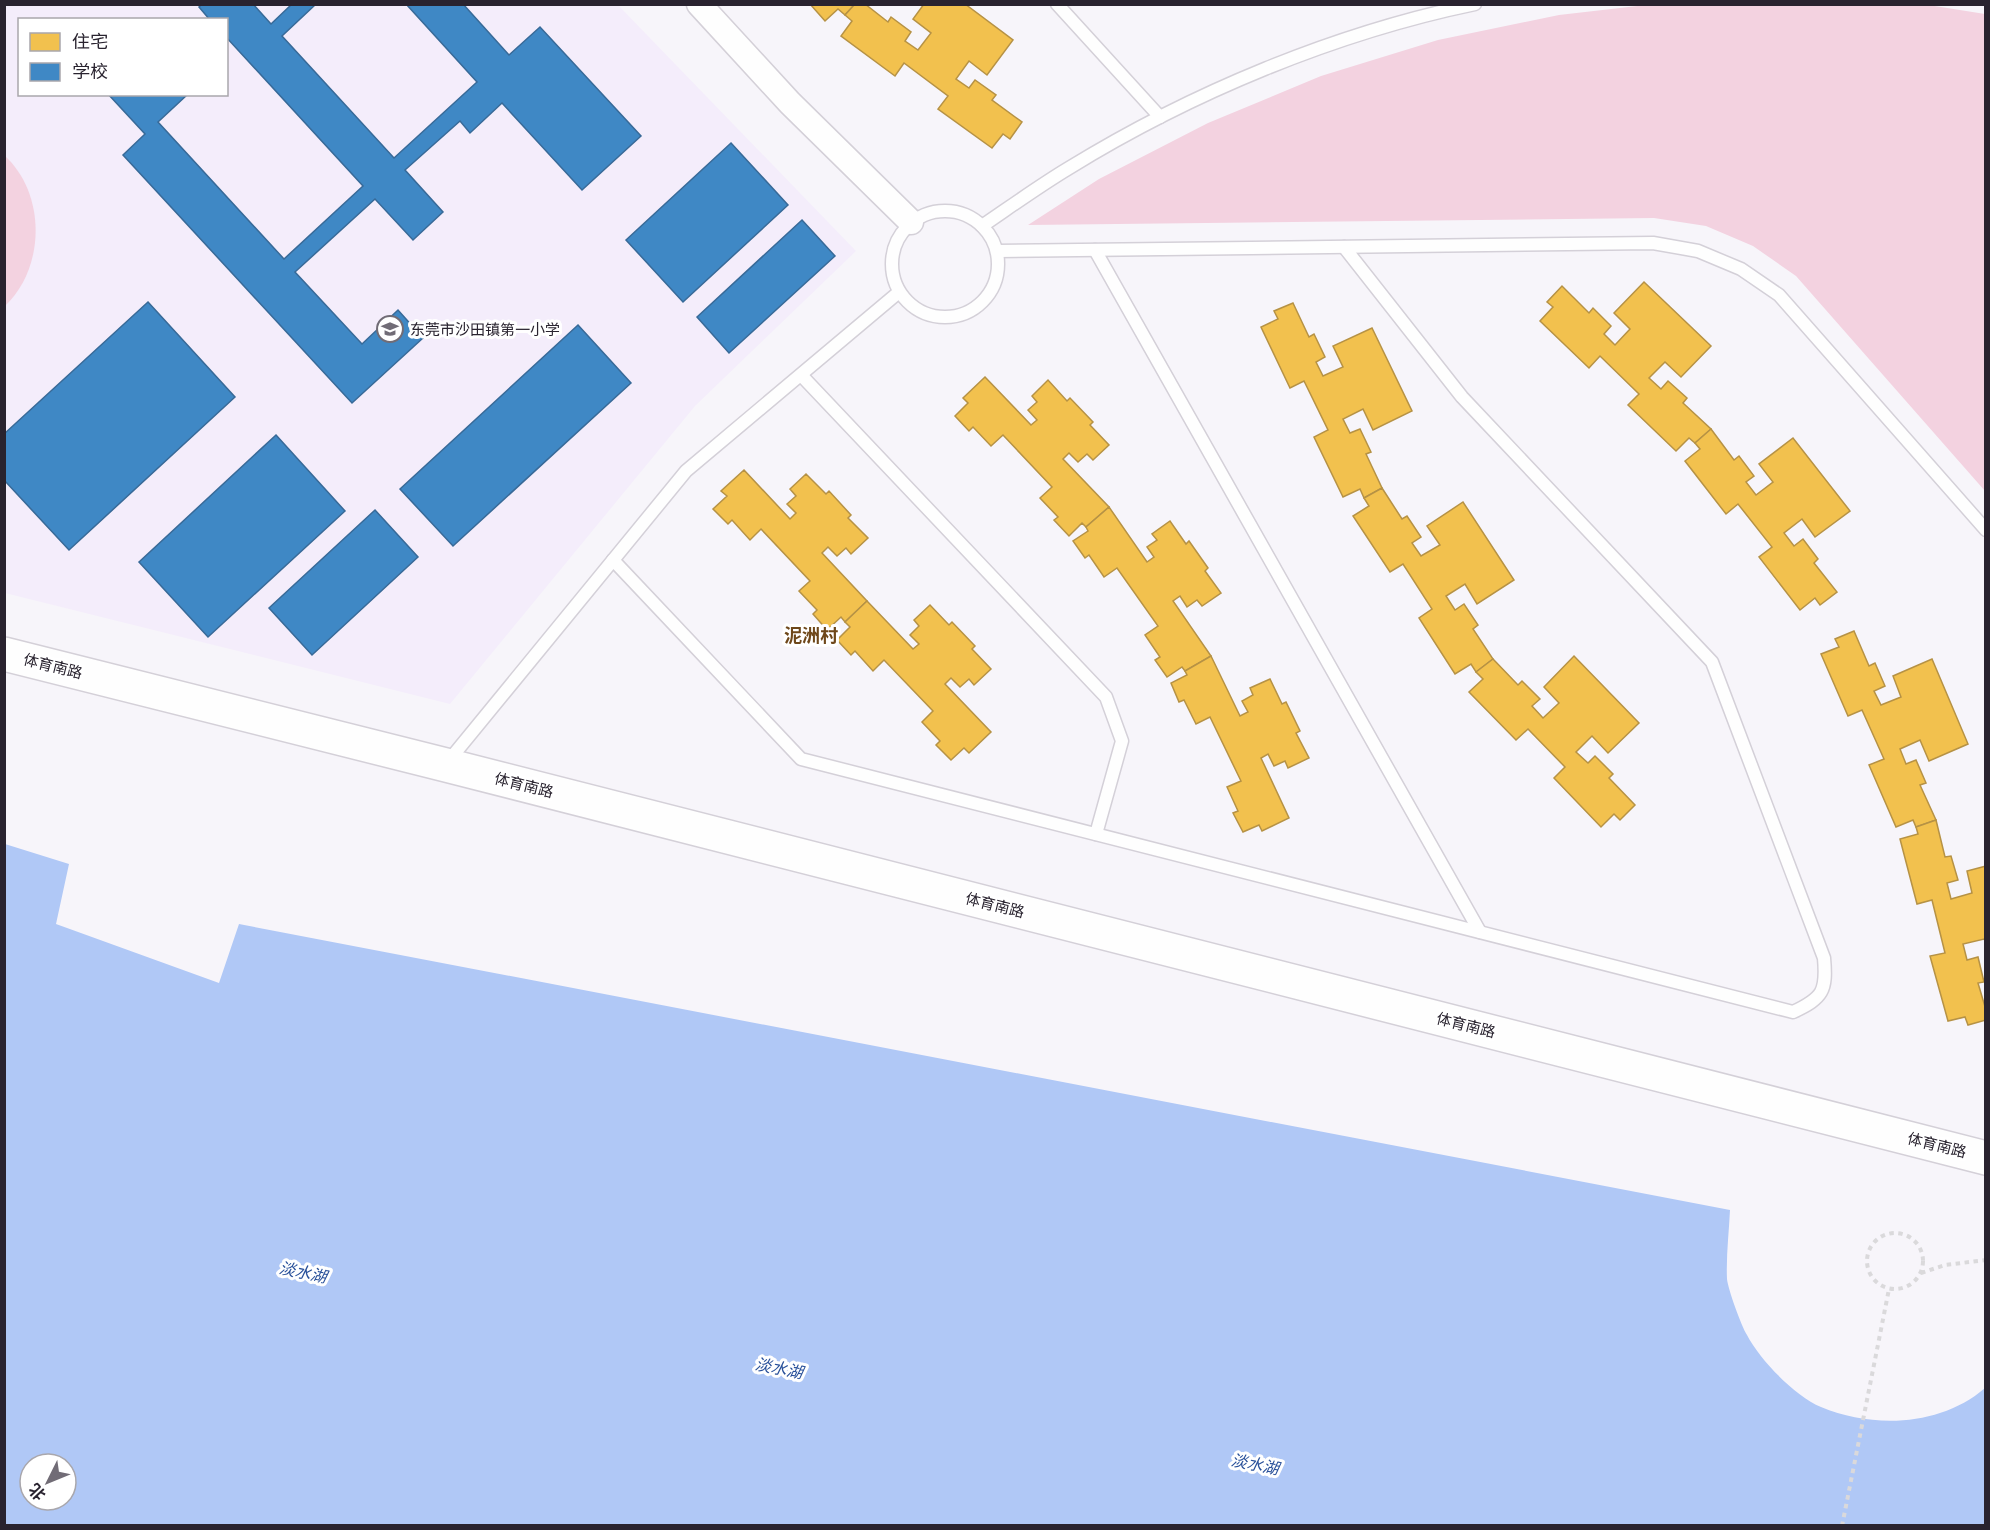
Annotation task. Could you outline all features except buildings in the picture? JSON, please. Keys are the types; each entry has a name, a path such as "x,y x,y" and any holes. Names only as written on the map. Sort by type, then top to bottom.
{"street":[{"path":"699,4 790,103 911,222"},
{"name":"体育南路","path":"4,654 1986,1158"}],"lane":[{"path":"1057,4 1160,117"},
{"path":"982,226 1069,168 1160,117 1252,75 1347,39 1442,8 1475,4"},
{"path":"939,211 954,211 968,216 982,226 991,237 997,251 999,266 996,281 989,295 979,306 966,314 951,318 922,313 909,304 899,292 893,278 891,263 900,234 911,222 939,211"},
{"path":"997,251 1653,243 1698,251 1741,268 1779,295 1986,530"},
{"path":"613,560 801,759 1793,1012 1814,1002 1826,982 1824,958 1712,662 1462,397 1344,247"},
{"path":"1095,250 1480,932"},
{"path":"446,765 686,471 899,292"},
{"path":"801,375 1106,697 1122,741 1096,834"}],"path":[{"path":"1896,1232 1913,1239 1922,1255 1923,1265 1920,1273 1908,1286 1889,1288 1880,1285 1868,1271 1868,1252 1878,1238 1896,1232"},
{"path":"1920,1273 1945,1265 1986,1260"},
{"path":"1842,1526 1889,1288"}],"shaded area":[{"path":"1922,4 1985,14 1985,491 1796,276 1753,246 1706,226 1654,218 1028,225 1099,179 1208,123 1321,76 1438,40 1559,15 1646,5"},
{"name":"东莞市沙田镇第一小学","path":"4,5 618,5 856,251 695,406 450,704 5,593"},
{"path":"4,155 18,171 28,189 34,209 36,230 34,251 28,271 18,290 5,306"}],"water":[{"name":"淡水湖","path":"5,844 69,864 56,924 219,983 239,924 1730,1210 1727,1279 1738,1316 1760,1355 1800,1395 1821,1407 1841,1414 1885,1421 1928,1417 1967,1401 1985,1388 1985,1525 5,1525"}],"place":[{"name":"东莞市沙田镇第一小学","path":"390,329"}],"district":[{"name":"泥洲村","path":"811,635"}]}
